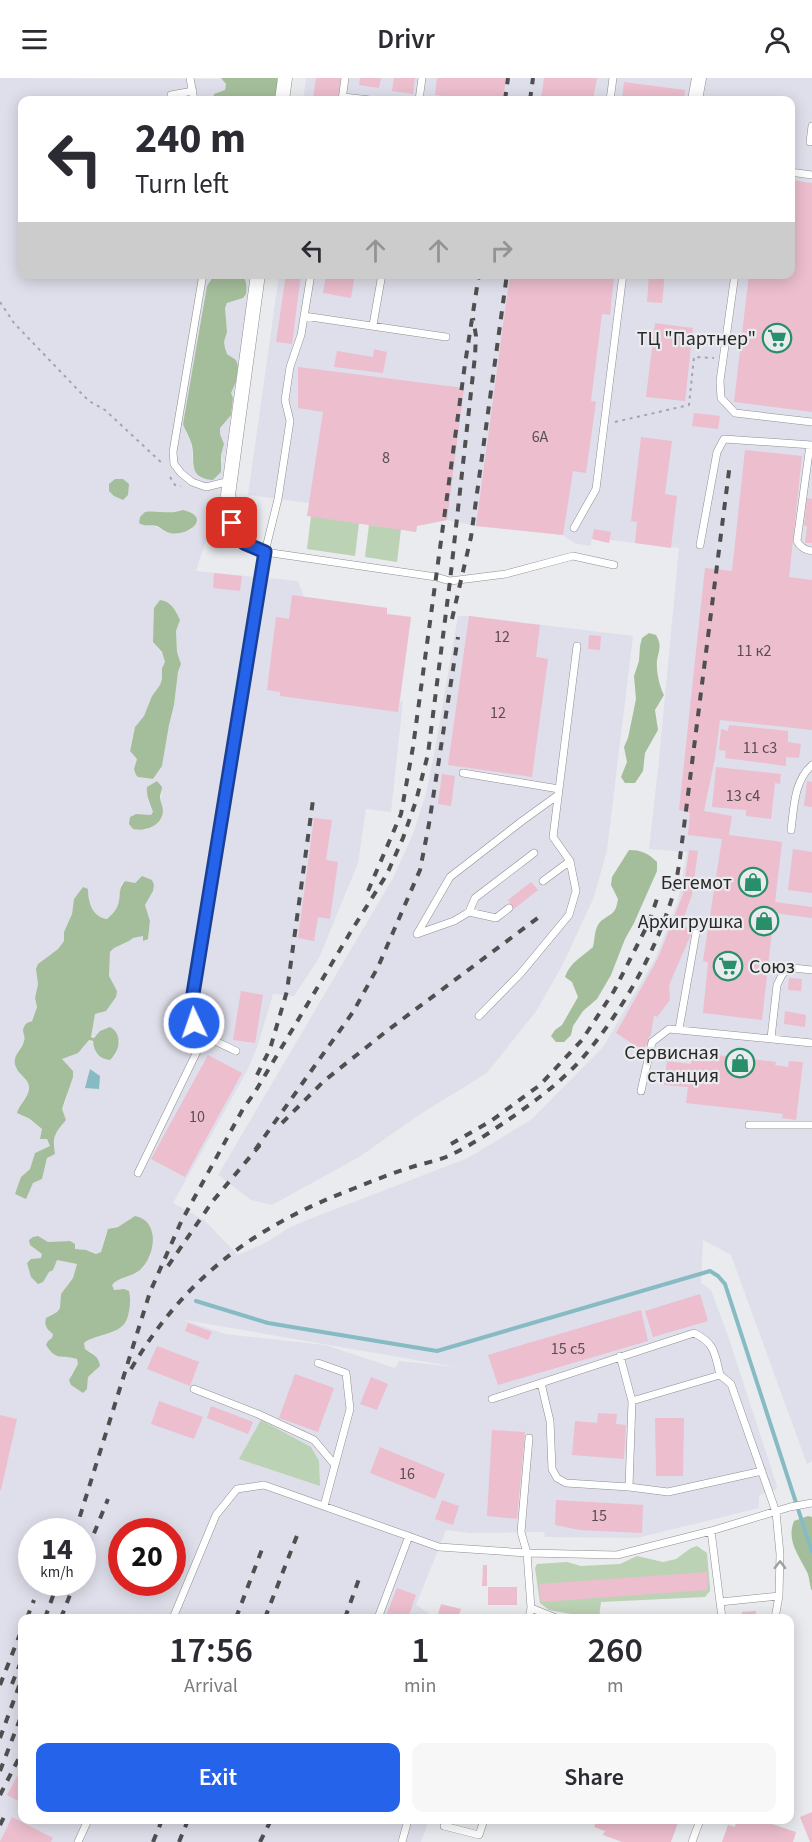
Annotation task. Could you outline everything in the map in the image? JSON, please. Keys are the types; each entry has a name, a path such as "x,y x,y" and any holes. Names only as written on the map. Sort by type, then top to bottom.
{"street":[{"path":"283,96 285,78"},
{"path":"696,96 699,78"},
{"path":"257,279 228,495 232,523 244,543 265,552"}],"lane":[{"path":"190,78 193,96"},
{"path":"343,96 345,78"},
{"path":"420,96 422,78"},
{"path":"611,96 613,78"},
{"path":"171,95 192,91"},
{"path":"810,142 812,126"},
{"path":"795,173 812,175"},
{"path":"202,279 173,452 174,464 192,482 206,487 230,481"},
{"path":"236,1051 204,1035 194,1023 191,1006 265,552 278,499 290,421 285,400 290,367 301,334 310,279"},
{"path":"373,325 381,279"},
{"path":"574,528 596,489 622,279"},
{"path":"734,279 720,381 721,398 735,412 812,422"},
{"path":"304,316 446,337"},
{"path":"700,545 717,452 724,439 811,445 797,540 800,546 807,551 812,551"},
{"path":"265,552 450,581 506,574 573,555 614,565"},
{"path":"478,1016 521,973 569,915 576,891 570,861 553,837 578,646"},
{"path":"791,830 797,788 812,765"},
{"path":"463,773 558,792"},
{"path":"534,853 475,898 469,912 454,921 417,934 450,877 558,792"},
{"path":"543,881 570,861"},
{"path":"469,912 496,918 509,908"},
{"path":"679,1029 696,933"},
{"path":"771,1038 777,985 783,973 793,968 812,970"},
{"path":"641,1091 652,1042 669,1029 812,1043"},
{"path":"138,1173 204,1035"},
{"path":"749,1125 812,1125"},
{"path":"492,1399 694,1333 704,1337 715,1350 720,1375 731,1384 776,1512 780,1554 779,1596 776,1614"},
{"path":"620,1356 632,1401 629,1487"},
{"path":"318,1363 346,1373 350,1409 324,1506"},
{"path":"632,1401 720,1375"},
{"path":"541,1383 550,1421 552,1469 557,1478 566,1483 668,1492 762,1471"},
{"path":"194,1389 258,1414 314,1440 335,1465"},
{"path":"529,1438 521,1532 526,1553 530,1614"},
{"path":"174,1614 216,1515 237,1489 264,1485 439,1547 526,1553 617,1555 808,1503"},
{"path":"711,1531 722,1614"},
{"path":"380,1614 409,1536"},
{"path":"720,1602 779,1596"},
{"path":"531,1608 546,1614"},
{"path":"78,1842 86,1824"},
{"path":"402,1842 407,1824"},
{"path":"444,1826 479,1835 483,1824"},
{"path":"692,1842 698,1824"}],"path":[{"path":"0,302 14,323 89,401 105,411 163,464 175,485 185,487"},
{"path":"604,425 689,405 694,357 723,358"}],"shaded area":[{"path":"0,78 222,79 226,84 225,90 214,96 18,96 18,279 211,279 186,433 191,441 195,470 223,461 221,455 224,444 220,428 233,399 231,393 236,382 219,501 196,571 298,581 304,597 387,608 387,614 411,617 400,703 403,701 391,812 366,809 358,863 319,958 294,996 273,994 257,1048 246,1073 173,1203 204,1220 238,1255 307,1220 468,1158 532,1119 603,1047 655,959 678,901 687,852 649,849 679,548 610,540 609,543 592,539 590,546 574,543 563,535 476,526 447,520 417,526 416,532 309,503 248,495 278,279 795,279 795,96 304,96 306,78 812,78 812,1461 807,1464 731,1255 703,1240 701,1283 711,1290 777,1486 776,1490 759,1495 759,1508 637,1538 545,1537 544,1532 470,1533 446,1530 416,1605 430,1614 18,1614 18,1824 428,1824 421,1842 0,1842","holes":["145,512 180,512 197,520 191,530 169,533 152,525","176,611 180,620 176,631 177,652 181,664 162,766 153,779 138,777 134,769 137,759 130,751 130,747 135,727 144,716 152,696 160,685 165,662 163,655 153,642 155,618","147,790 162,791 157,823 147,830 137,830 133,815 151,816 153,812","138,879 147,900 145,905 150,921 148,939 143,936 133,938 110,952 109,976 116,991 93,1019 91,1036 120,1040 115,1057 89,1040 82,1048 61,1059 73,1071 65,1104 61,1109 66,1120 55,1133 54,1147 47,1158 42,1179 33,1183 21,1177 30,1169 35,1153 50,1146 42,1129 30,1119 25,1118 18,1108 29,1092 29,1087 15,1063 37,1007 35,998 38,964 58,949 64,941 64,932 72,914 74,899 107,919 118,909 121,884 124,881 135,883","131,1218 153,1241 150,1257 144,1267 135,1274 115,1281 111,1285 114,1290 124,1289 130,1297 127,1321 114,1332 94,1337 84,1343 85,1349 95,1354 96,1370 88,1377 87,1388 70,1376 78,1364 77,1359 52,1338 53,1334 49,1331 50,1315 60,1308 77,1264 57,1259 49,1272 30,1272 27,1263 31,1259 41,1258 43,1254 34,1248 48,1242 70,1241 75,1250 91,1251 96,1254 101,1252 106,1234 113,1227 123,1225","184,1320 456,1367 399,1361 395,1368 325,1345 225,1334"]},
{"path":"241,279 250,279 236,381 236,360 227,354 224,342 226,337 225,308 227,303 243,298"},
{"path":"458,616 633,636 607,850 594,897 563,964 537,1010 487,1073 422,1113 359,1157 272,1205 251,1200 218,1175 393,878 413,834 426,794"}],"green space":[{"path":"221,78 277,78 278,96 214,96 225,90 226,84"},
{"path":"211,279 244,279 246,288 243,298 227,303 225,308 227,332 225,348 227,354 236,360 238,366 236,382 231,393 233,398 231,415 220,428 224,444 221,455 221,472 213,480 204,478 195,471 193,448 183,424 207,286"},
{"path":"115,479 123,479 129,484 128,495 123,500 109,491 109,484"},
{"path":"183,510 192,513 197,521 194,526 184,532 170,533 157,526 139,523 140,517 145,512"},
{"path":"311,516 359,523 355,556 307,549"},
{"path":"369,525 401,529 397,562 365,557"},
{"path":"160,600 170,604 180,620 176,631 177,652 181,664 162,766 153,779 136,775 134,769 137,759 130,751 135,727 144,716 162,679 162,668 165,662 162,652 153,642 154,608"},
{"path":"649,633 656,635 659,642 657,669 664,695 655,710 658,730 645,753 643,771 635,783 625,783 621,777 627,762 624,747 636,699 634,676 639,661 642,638"},
{"path":"157,781 162,787 160,797 163,809 160,821 143,830 133,829 129,824 130,817 136,814 151,815 153,812 147,787"},
{"path":"629,850 641,851 651,856 657,862 657,871 611,975 597,999 583,1011 573,1026 571,1035 564,1042 556,1042 551,1036 562,1025 578,997 572,982 565,977 573,964 593,947 598,925 615,909 618,899 611,885 612,877"},
{"path":"142,876 152,880 154,885 145,905 150,921 148,939 143,941 143,936 133,938 110,952 109,976 117,991 116,997 106,1011 95,1014 91,1037 94,1038 100,1031 110,1027 117,1034 118,1047 110,1060 98,1054 93,1041 89,1040 78,1053 62,1059 73,1071 62,1109 66,1120 55,1135 55,1154 47,1158 42,1179 33,1183 26,1199 15,1194 21,1177 30,1169 35,1153 50,1146 47,1139 40,1139 42,1129 30,1119 17,1113 28,1094 29,1087 27,1081 17,1070 15,1060 24,1041 23,1029 26,1023 32,1021 37,1007 36,969 38,964 58,949 64,941 64,932 72,914 74,899 83,887 88,889 90,904 94,912 107,919 117,908 120,890 125,881 135,883"},
{"path":"135,1216 143,1219 149,1225 153,1240 152,1249 140,1270 112,1285 114,1290 129,1291 130,1307 125,1322 116,1330 84,1343 85,1349 96,1357 100,1366 88,1377 87,1389 83,1393 71,1385 69,1380 78,1364 77,1359 56,1356 46,1345 53,1334 46,1327 46,1318 60,1308 61,1294 73,1278 77,1264 57,1260 53,1270 43,1282 38,1284 31,1277 27,1263 31,1259 41,1258 42,1254 30,1245 29,1240 38,1236 48,1242 70,1241 75,1244 75,1249 96,1254 101,1252 108,1229 118,1227"},
{"path":"261,1420 311,1447 319,1461 320,1486 239,1459"},
{"path":"808,1516 812,1517 812,1591 808,1574 792,1541 794,1521"},
{"path":"697,1546 707,1553 710,1591 705,1597 601,1602 600,1614 571,1614 549,1610 540,1603 535,1568 537,1564 567,1562 581,1566 620,1564 637,1556 663,1562 676,1559"}],"water":[{"path":"90,1069 100,1076 99,1089 85,1088"}],"building":[{"path":"316,78 341,78 339,96 314,96"},
{"path":"360,78 381,78 379,88 359,85"},
{"path":"394,78 415,78 413,94 392,91"},
{"path":"437,78 506,78 504,96 435,95"},
{"path":"544,78 597,78 594,96 541,96"},
{"path":"624,82 685,90 684,96 622,96"},
{"name":"ТЦ \"Партнер\"","path":"795,181 812,183 812,412 734,402 748,279 795,279"},
{"path":"285,279 300,279 292,344 276,342"},
{"path":"325,279 354,279 351,298 323,293"},
{"path":"509,279 614,279 610,315 602,314 591,401 596,402 586,473 573,471 563,535 476,526"},
{"path":"649,279 664,279 662,303 647,302"},
{"path":"655,323 693,328 685,401 646,397"},
{"path":"374,349 387,352 383,373 334,367 337,351 373,357"},
{"path":"298,367 464,388 447,520 417,526 416,532 307,516 323,412 298,408"},
{"path":"694,413 720,416 718,429 692,426"},
{"path":"641,437 672,441 665,494 677,496 671,548 635,543 637,522 631,521"},
{"path":"745,450 802,456 789,577 812,580 812,730 720,720 704,811 732,816 729,835 782,842 775,902 812,907 812,918 774,913 762,1020 703,1013 708,962 703,961 722,839 688,835 690,813 679,810 705,568 732,571"},
{"path":"807,498 812,499 812,543 805,543"},
{"path":"594,529 611,532 609,543 592,539"},
{"path":"214,573 242,576 240,591 213,588"},
{"path":"292,595 387,608 387,614 411,617 398,712 280,696 280,692 267,690 276,617 289,619"},
{"path":"469,616 540,625 536,657 548,659 532,777 448,765"},
{"path":"589,635 601,636 600,650 588,649"},
{"path":"729,725 788,731 788,742 801,744 799,758 786,757 786,766 725,758 726,751 719,750 721,729 728,731"},
{"path":"716,767 781,774 780,784 775,783 771,819 746,816 746,810 712,807"},
{"path":"442,774 455,776 451,806 438,804"},
{"path":"807,781 812,782 812,807 804,806"},
{"path":"314,818 332,820 326,860 338,862 330,919 318,917 314,941 298,938"},
{"path":"793,849 812,852 812,893 788,890"},
{"path":"689,850 698,851 692,895 681,925 693,930 669,985 670,1000 657,1017 654,1015 648,1039 650,1040 642,1050 616,1033 658,958 683,894"},
{"path":"531,882 538,890 514,909 508,900"},
{"path":"789,978 802,979 801,991 788,990"},
{"path":"241,991 263,995 255,1043 233,1040"},
{"path":"785,1011 806,1015 805,1027 784,1024"},
{"path":"692,1052 776,1062 775,1065 788,1067 789,1061 803,1062 796,1120 782,1118 783,1114 686,1103 688,1087 664,1085 667,1061 691,1064"},
{"path":"208,1055 242,1073 185,1177 151,1159"},
{"path":"700,1294 708,1321 653,1337 645,1311"},
{"path":"641,1310 648,1341 498,1385 488,1355"},
{"path":"188,1323 212,1332 208,1340 185,1331"},
{"path":"157,1346 199,1362 190,1386 147,1369"},
{"path":"295,1374 334,1388 318,1432 279,1418"},
{"path":"371,1377 388,1384 377,1410 360,1404"},
{"path":"159,1401 203,1417 194,1439 151,1424"},
{"path":"211,1406 253,1422 248,1434 207,1418"},
{"path":"598,1413 617,1414 616,1424 626,1425 624,1459 572,1455 575,1421 597,1423"},
{"path":"0,1415 17,1419 1,1490 0,1490"},
{"path":"655,1418 684,1418 683,1476 656,1476"},
{"path":"492,1430 525,1432 517,1519 487,1516"},
{"path":"380,1447 445,1474 435,1499 370,1473"},
{"path":"442,1500 459,1506 453,1525 435,1519"},
{"path":"556,1500 643,1505 642,1533 580,1530 555,1525"},
{"path":"483,1565 487,1565 487,1586 482,1586"},
{"path":"707,1572 708,1590 541,1602 539,1584"},
{"path":"488,1587 517,1587 517,1605 488,1605"},
{"path":"397,1588 416,1595 409,1614 387,1614"},
{"path":"441,1604 461,1609 459,1614 438,1614"},
{"path":"756,1611 756,1614 742,1614 742,1612"},
{"path":"18,1774 18,1801 7,1795"},
{"path":"812,1812 812,1842 810,1842 800,1817"},
{"path":"12,1817 18,1820 18,1824 26,1824 53,1838 51,1842 0,1842"},
{"path":"595,1824 678,1824 671,1842 622,1842 603,1835 605,1831 594,1827"},
{"path":"736,1824 772,1824 796,1832 793,1842 722,1842 728,1825 735,1827"}],"waterway":[{"path":"196,1301 268,1323 437,1351 710,1271 725,1284 812,1552"}],"railway":[{"path":"506,96 508,78"},
{"path":"531,96 533,78"},
{"path":"368,891 401,814 413,747 478,279"},
{"path":"452,619 471,537 506,279"},
{"path":"79,1518 150,1292 181,1222 243,1109 387,874 416,801 428,754 450,581 475,356 476,336 473,318"},
{"path":"131,1369 152,1336 175,1307 226,1258 255,1237 319,1203 392,1173 446,1157 478,1140 530,1104 562,1078 590,1049 616,1014 648,958 665,918 676,883 730,463"},
{"path":"255,1150 353,1012 378,967 420,870 458,637"},
{"path":"257,1075 270,1049 287,991 313,800"},
{"path":"451,1144 491,1121 540,1085 582,1040 614,991 649,922 659,893"},
{"path":"282,1123 324,1081 539,917"},
{"path":"168,1266 212,1202 260,1145"},
{"path":"96,1529 108,1499"},
{"path":"267,1614 298,1533"},
{"path":"238,1614 264,1544"},
{"path":"346,1614 360,1576"},
{"path":"46,1614 53,1596"},
{"path":"63,1614 70,1596"},
{"path":"29,1614 34,1600"},
{"path":"0,1685 18,1639"},
{"path":"12,1684 18,1669"},
{"path":"0,1738 18,1689"},
{"path":"0,1771 18,1724"},
{"path":"0,1795 18,1760"},
{"path":"0,1825 5,1815"},
{"path":"153,1842 160,1824"},
{"path":"179,1842 186,1824"},
{"path":"260,1842 269,1824"}],"place":[{"name":"ТЦ \"Партнер\"","path":"777,338"},
{"name":"Бегемот","path":"753,882"},
{"name":"Архигрушка","path":"764,921"},
{"name":"Союз","path":"728,966"},
{"name":"Сервисная станция","path":"740,1063"}],"route":[{"path":"194,1023 191,1006 265,552 244,543 232,523"}]}
